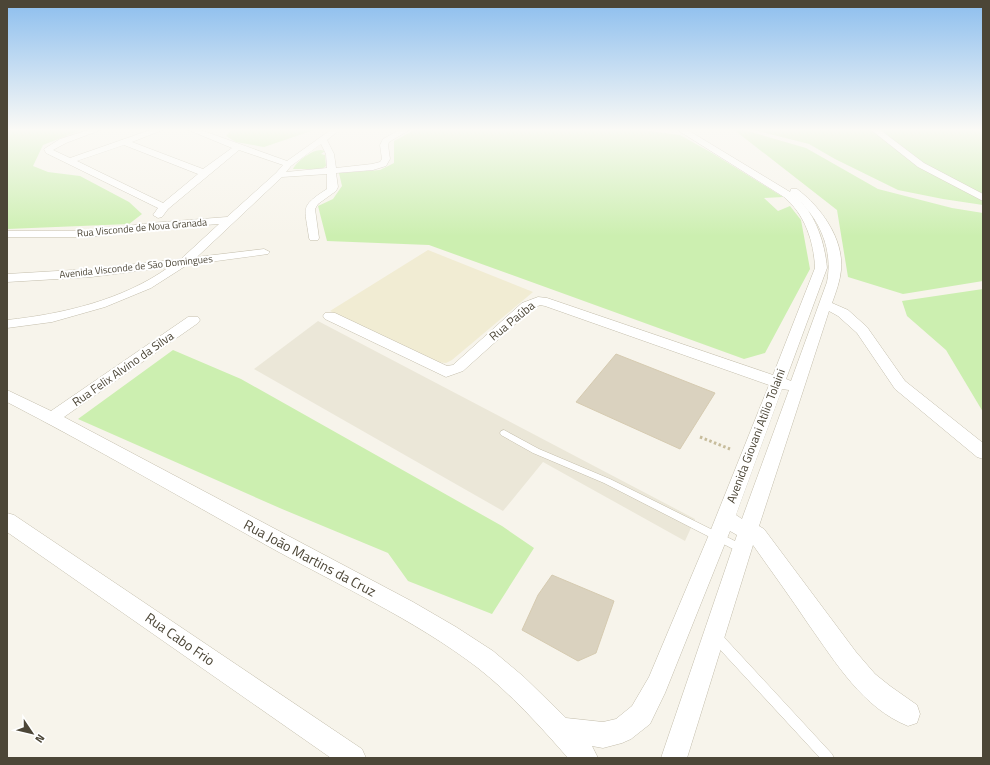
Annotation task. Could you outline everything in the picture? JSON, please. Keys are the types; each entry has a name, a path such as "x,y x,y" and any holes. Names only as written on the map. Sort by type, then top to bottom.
{"street":[{"path":"78,165 164,207"},
{"path":"183,165 204,173"},
{"path":"150,226 164,207 215,165"},
{"path":"7,324 55,318 116,298 160,278 186,261 279,175 287,165"},
{"path":"314,238 310,209 314,202 331,190 331,165"},
{"path":"279,175 373,167 381,165"},
{"name":"Avenida Giovani Atílio Tolaini","path":"561,730 603,735 622,730 642,715 657,685 718,537 724,518 743,475 777,381 821,268 821,258 812,228 805,214 797,204 789,196 738,165"},
{"name":"Avenida Giovani Atílio Tolaini","path":"675,757 745,539 833,282 836,264 825,228 820,216 813,206 803,197 750,165"},
{"path":"921,165 981,195"},
{"name":"Rua Visconde de Nova Granada","path":"7,234 90,234 150,226 230,220"},
{"name":"Avenida Visconde de São Domingues","path":"7,278 92,273 264,252"},
{"name":"Rua Paúba","path":"330,316 446,372 458,368 527,306 538,300 777,381"},
{"path":"825,304 843,314 862,330 900,385 983,452"},
{"name":"Rua Felix Alvino da Silva","path":"52,418 193,320"},
{"path":"7,333 23,323"},
{"path":"777,381 796,388"},
{"name":"Rua João Martins da Cruz","path":"7,395 401,606 464,645 516,685 561,730 585,758"},
{"path":"724,518 745,539 757,535 853,665 881,695 908,714"},
{"name":"Rua Cabo Frio","path":"7,521 353,758"}],"lane":[{"path":"504,433 536,451 607,481 718,537 745,539"},
{"path":"715,636 828,758"}],"path":[{"path":"700,437 730,449"}],"shaded area":[{"path":"428,250 533,292 452,360 446,363 435,362 330,311"},
{"path":"318,321 695,519 685,541 543,462 503,511 254,369"}],"green space":[{"path":"7,165 34,165 33,166 48,172 80,176 129,202 142,214 129,224 7,229"},
{"path":"297,165 326,165 322,169 293,169"},
{"path":"391,165 731,165 783,197 764,198 778,211 790,206 801,220 810,269 765,353 744,359 429,245 327,241 318,206 333,199 342,186 339,173 380,170"},
{"path":"779,165 835,165 878,189 952,208 983,213 983,281 903,294 848,277 837,210"},
{"path":"847,165 983,165 983,205 898,190"},
{"path":"983,289 983,412 946,350 907,316 902,301"},
{"path":"173,350 241,379 502,526 534,548 492,614 408,581 388,553 282,509 78,419"}],"building":[{"path":"616,354 715,393 680,449 576,402"},
{"path":"552,575 614,601 596,653 578,661 522,630 538,595"}]}
